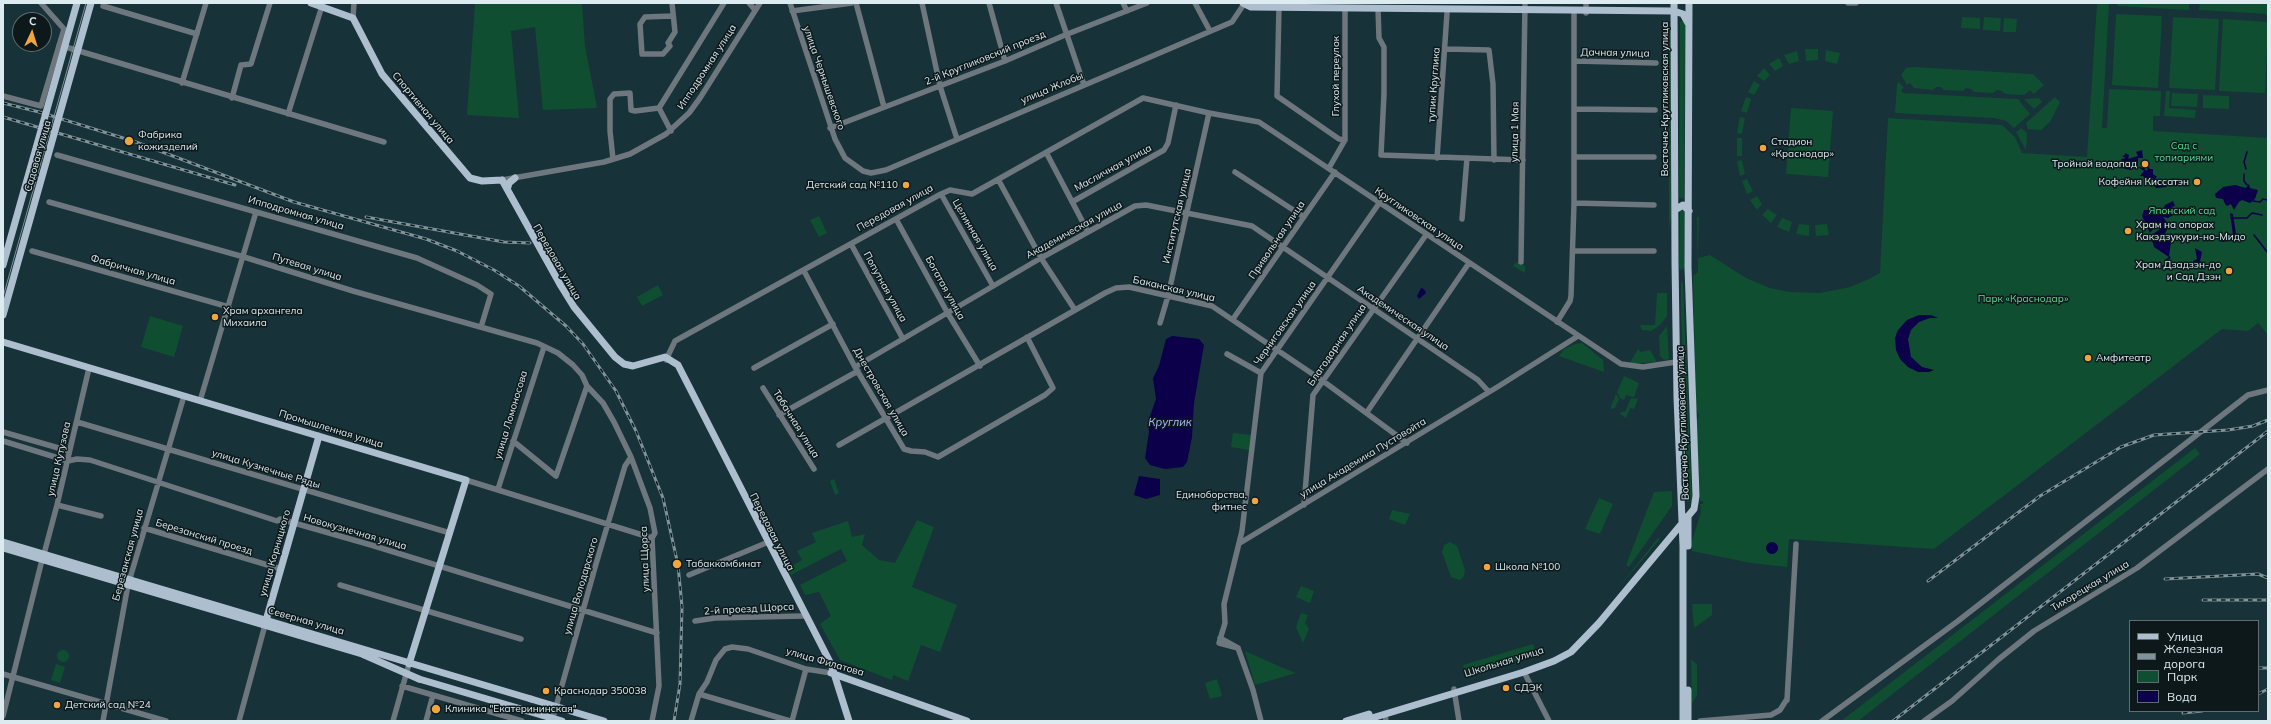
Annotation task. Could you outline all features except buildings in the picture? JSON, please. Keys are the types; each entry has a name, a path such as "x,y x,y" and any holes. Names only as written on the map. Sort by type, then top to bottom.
{"main road":[{"name":"Садовая улица","path":"3,265 77,3"},
{"name":"Садовая улица","path":"3,315 91,3"},
{"path":"311,3 353,18"},
{"name":"Восточно-Кругликовская улица","path":"1683,721 1682,523 1685,516 1696,502 1688,282 1689,3"},
{"name":"улица Жлобы","path":"1244,5 1250,10 1525,8 1574,11 1586,8 1675,5 1685,17 1689,25"},
{"name":"Восточно-Кругликовская улица","path":"1675,5 1676,362 1685,516 1688,721"},
{"name":"улица Жлобы","path":"1586,8 1664,14 1670,15 1674,21"},
{"name":"Спортивная улица","path":"353,18 378,68 393,88 466,174 476,180 499,182"},
{"path":"507,189 513,179"},
{"name":"Передовая улица","path":"499,182 507,189 562,293 612,357 622,366 635,369 666,359 678,364 834,676 839,687 849,721"},
{"path":"1675,195 1681,202 1686,200 1689,195"},
{"path":"1675,210 1684,205 1689,211"},
{"path":"1675,266 1682,272 1688,267"},
{"path":"1676,282 1682,277 1688,282"},
{"name":"Промышленная улица","path":"3,341 466,480"},
{"name":"Передовая улица","path":"666,359 676,368 834,676 845,721"},
{"name":"улица Корницкого","path":"266,622 319,436"},
{"path":"409,664 466,480"},
{"name":"Школьная улица","path":"1362,721 1386,717 1454,691 1540,662 1569,648 1601,614 1685,516"},
{"name":"Школьная улица","path":"1346,721 1524,672 1554,661 1578,646 1603,619 1682,523"},
{"path":"1669,539 1671,537 1677,538 1683,546"},
{"name":"Северная улица","path":"3,542 43,557"},
{"name":"Северная улица","path":"3,548 43,557 266,622 364,648 422,668 604,721"},
{"name":"Северная улица","path":"266,622 362,654 419,679 562,721"},
{"path":"834,676 846,682 956,721"},
{"name":"улица Филатова","path":"834,676 967,721"},
{"path":"839,687 841,684 846,682"}],"street":[{"path":"3,96 41,106 64,29 41,3"},
{"path":"182,83 206,3"},
{"path":"232,98 241,65 251,64 270,3"},
{"path":"353,18 354,3"},
{"path":"672,3 672,16 675,20 675,32 666,50 663,54 642,54 640,24 645,17 672,16"},
{"path":"659,108 724,3"},
{"path":"749,3 755,10"},
{"name":"Ипподромная улица","path":"499,182 614,159 630,154 671,131 690,113 760,3"},
{"name":"улица Чернышевского","path":"790,3 830,128 845,158 863,171"},
{"path":"792,11 852,3"},
{"path":"856,3 884,107"},
{"path":"922,3 940,86 957,139"},
{"path":"989,3 1005,61"},
{"path":"1056,3 1065,34 1084,85"},
{"path":"1123,3 1127,11"},
{"name":"2-й Кругликовский проезд","path":"830,128 1005,61 1065,34 1147,3"},
{"path":"1195,3 1210,31"},
{"path":"1848,3 1856,3"},
{"name":"улица Жлобы","path":"863,171 871,173 886,170 1232,22 1244,5"},
{"path":"103,6 197,34"},
{"path":"288,114 322,6"},
{"name":"улица 1 Мая","path":"1521,262 1525,8"},
{"path":"1279,9 1277,96 1339,139 1345,140 1329,168"},
{"name":"тупик Круглика","path":"1437,158 1449,9"},
{"name":"Глухой переулок","path":"1345,10 1345,140"},
{"path":"1378,10 1379,38 1384,48 1384,102 1381,155 1523,160"},
{"name":"Дачная улица","path":"1557,322 1570,301 1573,251 1574,11"},
{"path":"59,45 232,98 384,142"},
{"path":"1446,49 1489,50 1493,84 1494,160"},
{"name":"Дачная улица","path":"1574,61 1656,63"},
{"path":"614,159 610,131 610,100 614,94 630,93 631,110 636,111 659,108"},
{"name":"Кругликовская улица","path":"1143,98 1209,113 1259,122 1380,202 1426,235 1578,336 1626,366 1648,366 1676,362"},
{"name":"Передовая улица","path":"666,359 675,341 941,194 950,190 972,194 999,181 1143,98"},
{"name":"Масличная улица","path":"1072,202 1164,150 1168,142 1176,105"},
{"path":"659,108 671,131"},
{"path":"1574,108 1655,110"},
{"name":"Институтская улица","path":"1160,323 1168,296 1209,113"},
{"path":"1047,154 1088,232"},
{"name":"Ипподромная улица","path":"57,155 416,258 478,285 491,294 481,327"},
{"path":"1574,157 1654,157"},
{"path":"1462,219 1467,158"},
{"path":"1235,172 1304,217"},
{"name":"Привольная улица","path":"1233,319 1335,172"},
{"path":"999,181 1041,258 1075,310"},
{"name":"Целинная улица","path":"941,194 993,286"},
{"name":"Путевая улица","path":"50,202 244,257 353,291 481,327 544,346 558,353"},
{"name":"Черниговская улица","path":"1240,543 1260,373 1278,350 1380,202"},
{"path":"1574,203 1654,205"},
{"name":"Академическая улица","path":"779,415 857,369 947,312 1041,258 1135,206 1146,205 1252,226 1478,380 1489,392"},
{"path":"200,401 244,257 256,212"},
{"name":"Богатая улица","path":"896,219 947,312 980,366"},
{"name":"Благодарная улица","path":"1304,505 1313,395 1372,309 1426,235"},
{"name":"Попутная улица","path":"851,244 903,339"},
{"name":"Фабричная улица","path":"32,251 229,307"},
{"path":"1573,251 1654,251"},
{"path":"1367,412 1469,263"},
{"name":"Днестровская улица","path":"804,271 857,369 904,449 925,452 938,457 969,440 1044,395 1053,388 1027,337"},
{"name":"Баканская улица","path":"839,445 980,366 1075,310 1116,288 1129,287 1212,306 1367,412 1407,442"},
{"path":"754,368 833,324"},
{"name":"улица Академика Пустовойта","path":"1240,543 1489,392 1578,336"},
{"name":"улица Ломоносова","path":"498,489 544,346"},
{"name":"улица Щорса","path":"558,353 573,365 582,375 587,386 603,403 631,457 650,508 656,533 652,538 659,686 652,721"},
{"path":"1227,354 1260,373"},
{"name":"улица Кутузова","path":"3,716 68,461 69,451 89,368"},
{"path":"513,441 556,476 587,386"},
{"name":"Табачная улица","path":"763,388 814,469"},
{"path":"1822,721 1958,621 2248,395 2268,390"},
{"name":"Березанская улица","path":"103,721 128,582 184,396"},
{"name":"улица Кузнечные Ряды","path":"77,422 450,533"},
{"path":"3,432 69,451"},
{"name":"Новокузнечная улица","path":"3,441 68,461 77,459 90,460 157,483 276,520 280,519 294,523 584,609 657,633"},
{"name":"улица Володарского","path":"552,721 625,466 631,457"},
{"name":"Тихорецкая улица","path":"1924,721 1952,701 1999,659 2034,632 2137,568 2268,469"},
{"name":"Промышленная улица","path":"466,480 652,538"},
{"path":"57,505 101,516"},
{"name":"Березанский проезд","path":"144,528 281,569"},
{"path":"689,575 766,543"},
{"path":"1240,543 1224,604 1225,623 1220,640 1238,648 1253,690 1261,721"},
{"path":"1787,700 1796,544"},
{"path":"340,585 521,639"},
{"name":"2-й проезд Щорса","path":"695,621 716,618 803,616"},
{"name":"улица Корницкого","path":"239,721 266,622"},
{"name":"улица Филатова","path":"691,721 699,694 707,682 720,653 732,647 748,649 806,669 834,676"},
{"path":"393,721 409,664"},
{"path":"699,694 791,721 806,669"},
{"path":"1524,672 1549,721"},
{"path":"3,674 166,721"},
{"path":"402,686 522,721"},
{"path":"1700,721 1771,716 1780,710 1787,700 1790,688"},
{"path":"1454,691 1459,721"},
{"path":"426,721 433,695"}],"green space":[{"path":"475,3 582,3 585,46 597,108 543,110 535,27 511,31 519,118 467,115"},
{"name":"Парк «Краснодар»","path":"2097,3 2109,3 2102,128 2107,128 2109,89 2161,91 2160,116 2153,116 2153,131 2268,138 2268,335 2258,323 2248,331 2222,329 1934,549 1789,539 1787,567 1751,563 1692,551 1691,544 1701,512 1700,504 1703,504 1703,501 1700,501 1696,422 1699,415 1696,409 1693,276 1698,272 1697,217 1699,217 1698,258 1710,255 1746,278 1770,288 1789,292 1820,293 1850,287 1869,279 1880,273 1888,118 2002,125 2015,137 2022,153 2087,157"},
{"path":"2117,3 2189,3 2189,10 2117,6"},
{"path":"2200,3 2268,3 2268,14 2199,10"},
{"path":"2116,14 2162,16 2158,88 2112,85"},
{"path":"1962,17 1980,18 1980,29 1961,28"},
{"path":"1984,17 2001,18 2000,31 1983,30"},
{"path":"2173,17 2219,19 2215,90 2169,88"},
{"path":"2004,18 2017,19 2016,32 2003,32"},
{"path":"2223,19 2268,22 2265,93 2219,91"},
{"path":"1684,20 1684,199 1679,197 1680,22"},
{"path":"1669,27 1671,29 1671,217 1669,230"},
{"path":"1805,49 1818,49 1818,60 1806,61"},
{"path":"1826,50 1840,53 1837,64 1825,61"},
{"path":"1797,51 1799,61 1789,64 1784,55"},
{"path":"1779,58 1783,66 1775,71 1769,64"},
{"path":"1913,67 2033,74 2044,85 2034,94 2030,90 2024,95 2005,94 2002,91 1997,90 1993,93 1974,92 1971,89 1966,88 1963,91 1944,90 1941,87 1936,87 1933,90 1914,88 1910,83 1907,85 1901,75 1906,68"},
{"path":"1764,68 1770,75 1764,81 1757,76"},
{"path":"1754,81 1760,85 1754,95 1748,92"},
{"path":"1899,82 1904,88 1901,90 1903,93 2018,99 2030,114 2014,128 2006,121 1995,118 1895,113 1897,84"},
{"path":"2166,91 2170,91 2169,108 2196,110 2195,118 2164,116"},
{"path":"2172,93 2198,94 2197,107 2171,106"},
{"path":"2203,95 2229,96 2229,109 2203,108"},
{"path":"1746,97 1751,99 1747,113 1741,111"},
{"path":"2055,97 2060,102 2050,122 2041,130 2028,129 2026,123"},
{"path":"2039,98 2042,102 2034,109 2024,99"},
{"path":"1791,108 1833,111 1828,177 1786,174"},
{"path":"1740,117 1745,118 1742,134 1737,133"},
{"path":"2021,128 2027,133 2026,150 2016,132"},
{"path":"1737,138 1742,138 1742,156 1737,156"},
{"path":"1742,160 1745,174 1740,176 1737,161"},
{"path":"1747,179 1753,191 1747,194 1742,181"},
{"path":"1757,196 1762,204 1757,210 1750,200"},
{"path":"1680,208 1685,210 1684,268 1681,270 1679,268"},
{"path":"1768,209 1777,215 1771,223 1762,215"},
{"path":"819,216 827,233 819,237 810,220"},
{"path":"1782,218 1792,222 1789,232 1777,227"},
{"path":"1799,224 1809,225 1809,236 1796,234"},
{"path":"1827,224 1829,235 1816,236 1815,225"},
{"path":"1517,262 1525,266 1525,273 1513,266"},
{"path":"1683,281 1692,501 1687,502 1681,314 1681,283"},
{"path":"658,285 663,295 642,306 637,297"},
{"path":"1657,293 1667,293 1667,316 1660,325 1651,331 1642,330 1640,325 1655,325"},
{"path":"150,316 183,326 174,357 141,347"},
{"path":"1667,326 1669,359 1664,360 1660,356 1659,336"},
{"path":"1582,343 1603,360 1604,372 1559,356 1564,349 1575,344"},
{"path":"1638,349 1641,352 1650,350 1657,362 1629,364"},
{"path":"1624,376 1639,383 1634,397 1626,395 1624,400 1620,398 1617,392"},
{"path":"1616,394 1619,399 1615,408 1610,409"},
{"path":"1631,398 1638,399 1634,409 1630,408 1626,418 1620,414 1621,412 1625,412"},
{"path":"1233,433 1251,435 1249,450 1231,447"},
{"path":"2195,448 2200,454 1858,721 1841,721"},
{"path":"834,479 839,493 835,495 830,481"},
{"path":"1672,491 1672,506 1629,567 1626,565 1654,492"},
{"path":"1599,498 1613,504 1600,534 1585,529"},
{"path":"1392,510 1410,514 1405,525 1389,519"},
{"path":"917,520 934,527 912,587 957,605 940,652 921,645 908,681 893,675 892,680 840,660 820,624 831,616 819,592 805,595 800,585 847,561 841,549 791,575 788,568 802,560 797,551 816,542 812,533 848,521 852,537 865,534 862,545 879,560 895,563"},
{"path":"1658,538 1660,539 1614,593"},
{"path":"1450,542 1457,546 1465,570 1464,576 1460,580 1451,577 1442,552 1444,545"},
{"path":"1301,586 1314,591 1310,603 1296,597"},
{"path":"1692,604 1712,604 1712,615 1694,628"},
{"path":"1301,613 1308,615 1305,623 1309,629 1303,643 1296,627"},
{"path":"1533,644 1537,655 1466,676 1463,665"},
{"path":"63,650 67,652 69,656 67,660 63,662 59,660 57,656 59,652"},
{"path":"1245,651 1283,668 1296,673 1255,685"},
{"path":"1691,659 1697,665 1697,695 1692,704"},
{"path":"56,664 65,667 60,683 51,680"},
{"path":"1217,679 1222,696 1210,699 1205,683"}],"water":[{"path":"2142,150 2143,158 2138,158 2138,165 2131,165 2132,170 2125,169 2121,159 2126,158 2122,156 2125,155 2125,153 2129,155 2128,159 2138,156 2136,152"},
{"path":"2141,161 2145,162 2150,169 2153,169 2153,174 2157,177 2153,181 2164,182 2167,187 2156,188 2150,182 2153,178 2149,178 2146,181 2143,176 2140,176 2144,171 2138,167 2144,168 2146,171 2148,169"},
{"path":"2249,184 2250,188 2258,190 2255,199 2250,203 2242,200 2234,210 2231,204 2227,206 2223,199 2216,198 2215,194 2223,187 2235,185 2246,188"},
{"path":"2173,201 2175,206 2171,207 2175,209 2173,215 2168,218 2163,217 2169,225 2164,236 2171,242 2169,256 2171,258 2166,260 2170,262 2171,265 2167,270 2166,267 2157,266 2167,265 2169,263 2165,260 2169,257 2154,247 2151,241 2152,235 2161,228 2160,226 2156,225 2150,233 2142,216 2144,210 2162,211 2165,205"},
{"path":"2230,213 2233,214 2236,234 2232,240 2222,242 2221,240 2230,238 2233,235"},
{"path":"2195,248 2202,252 2200,261 2202,262 2196,270 2193,261 2197,259"},
{"path":"1421,288 1424,289 1426,293 1419,299 1417,296"},
{"path":"1919,315 1931,315 1938,318 1930,318 1919,322 1911,330 1908,339 1911,357 1922,367 1934,370 1929,372 1918,372 1908,367 1900,359 1896,350 1895,338 1898,330 1907,320"},
{"name":"Круглик","path":"1172,336 1199,339 1204,345 1194,403 1192,437 1187,462 1183,467 1165,469 1150,465 1145,458 1149,432 1148,422 1156,399 1153,378 1159,366 1166,339"},
{"path":"1139,476 1160,479 1160,495 1146,499 1134,495"},
{"path":"1772,542 1776,544 1778,548 1776,552 1772,554 1768,552 1766,548 1768,544"}],"waterway":[{"path":"2246,169 2244,162 2247,152"},
{"path":"2244,174 2244,181 2247,185"},
{"path":"2253,201 2260,202 2263,199 2268,200"},
{"path":"2231,218 2247,218 2252,213 2262,215"},
{"path":"2254,235 2268,253"}],"tram line":[{"path":"3,297 86,3"}],"railway":[{"path":"3,103 39,112 136,142 294,202 426,239 457,251 494,270 519,286 566,326 583,344 616,391 636,431 663,498 678,565 682,607 680,684 674,721"},
{"path":"3,117 235,185"},
{"path":"366,217 504,242 530,243"},
{"path":"1928,581 2040,496 2121,447 2154,435 2228,430 2253,426 2268,420"},
{"path":"1893,721 2268,431"},
{"path":"2165,579 2258,574 2268,578"},
{"path":"2203,600 2268,600"},
{"path":"2259,668 2268,668"},
{"path":"2259,694 2268,689"},
{"path":"2183,713 2192,712"}],"place":[{"name":"Фабрика кожизделий","path":"129,141"},
{"name":"Стадион «Краснодар»","path":"1763,148"},
{"name":"Тройной водопад","path":"2145,164"},
{"name":"Кофейня Киссатэн","path":"2197,182"},
{"name":"Детский сад №110","path":"906,185"},
{"name":"Храм на опорах Какэдзукури-но-Мидо","path":"2128,231"},
{"name":"Храм Дзадзэн-до и Сад Дзэн","path":"2229,271"},
{"name":"Храм архангела Михаила","path":"215,317"},
{"name":"Амфитеатр","path":"2088,358"},
{"name":"Единоборства, фитнес","path":"1255,501"},
{"name":"Табаккомбинат","path":"677,564"},
{"name":"Школа №100","path":"1487,567"},
{"name":"СДЭК","path":"1506,688"},
{"name":"Краснодар 350038","path":"546,691"},
{"name":"Детский сад №24","path":"57,705"},
{"name":"Клиника \"Екатерининская\"","path":"436,709"}],"park label":[{"name":"Сад с топиариями","path":"2184,152"},
{"name":"Японский сад","path":"2182,211"}]}
